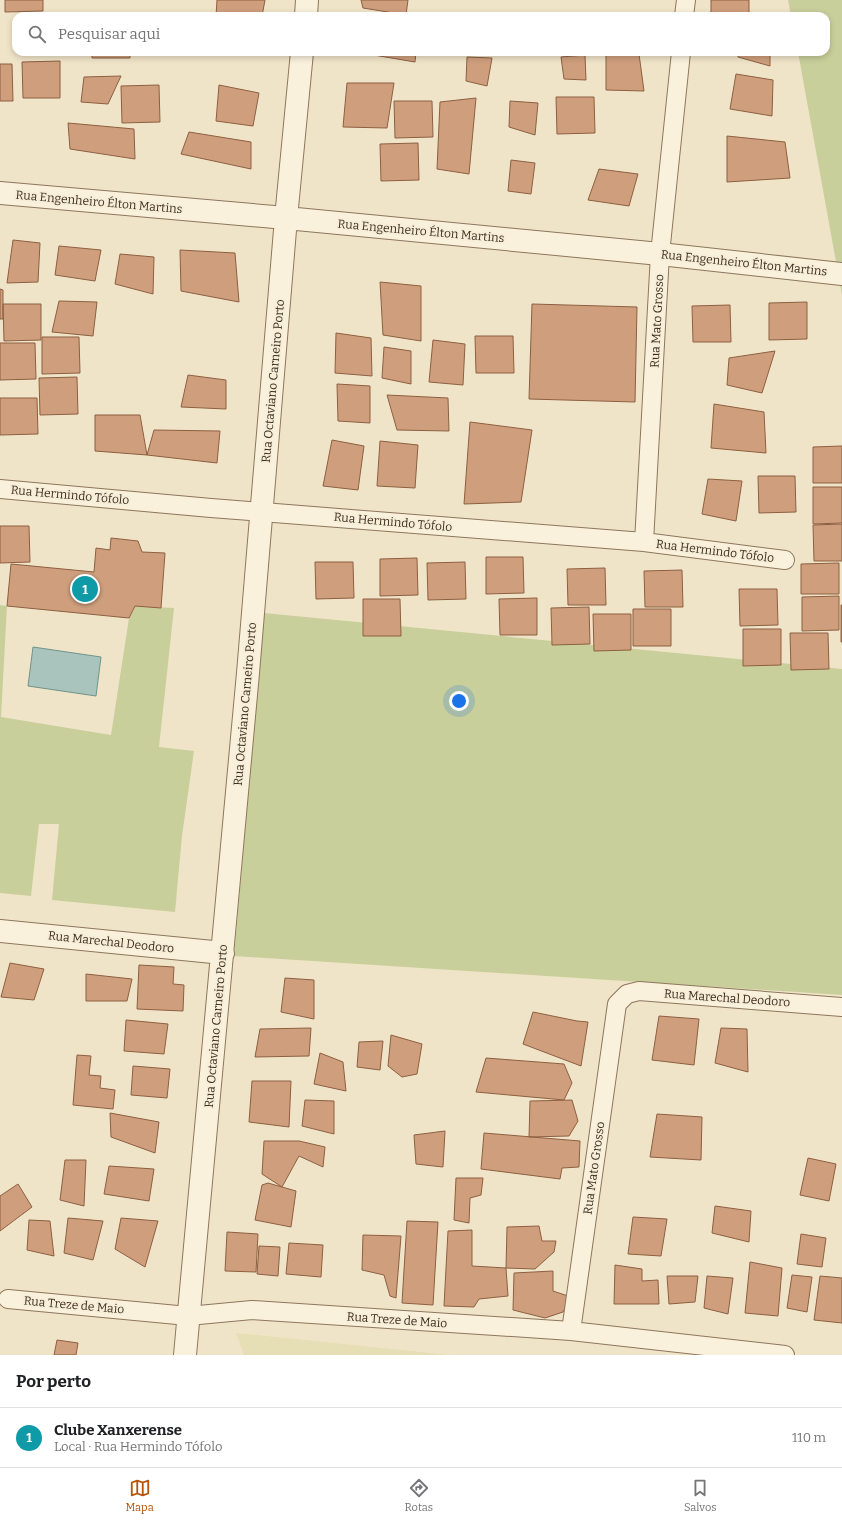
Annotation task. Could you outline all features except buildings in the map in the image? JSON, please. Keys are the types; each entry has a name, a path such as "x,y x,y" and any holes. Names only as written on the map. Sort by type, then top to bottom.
{"street":[{"path":"306,12 307,0"},
{"path":"684,12 686,0"},
{"name":"Rua Octaviano Carneiro Porto","path":"185,1355 223,953 286,218 302,56"},
{"name":"Rua Mato Grosso","path":"644,542 660,254 681,56"},
{"name":"Rua Engenheiro Élton Martins","path":"0,193 286,218 660,254 842,274"},
{"name":"Rua Hermindo Tófolo","path":"0,489 262,512 644,542 785,560"},
{"name":"Rua Marechal Deodoro","path":"0,931 223,953"},
{"name":"Rua Marechal Deodoro","path":"617,1004 627,994 639,991 842,1007"},
{"name":"Rua Mato Grosso","path":"571,1331 617,1004"},
{"name":"Rua Treze de Maio","path":"3,1298 188,1316 252,1310 571,1331 785,1355"}],"shaded area":[{"path":"236,1333 450,1355 244,1355"}],"green space":[{"path":"788,0 842,0 842,295 799,56 830,56 830,12 790,12"},
{"path":"0,605 7,606 1,717 111,735 129,618 135,606 174,608 159,747 194,751 182,836 175,912 52,900 59,824 39,824 31,896 0,893"},
{"path":"264,613 842,669 842,995 234,956"}],"water":[{"path":"33,647 101,657 96,696 28,686"}],"place":[{"name":"Clube Xanxerense","path":"85,589"}]}
